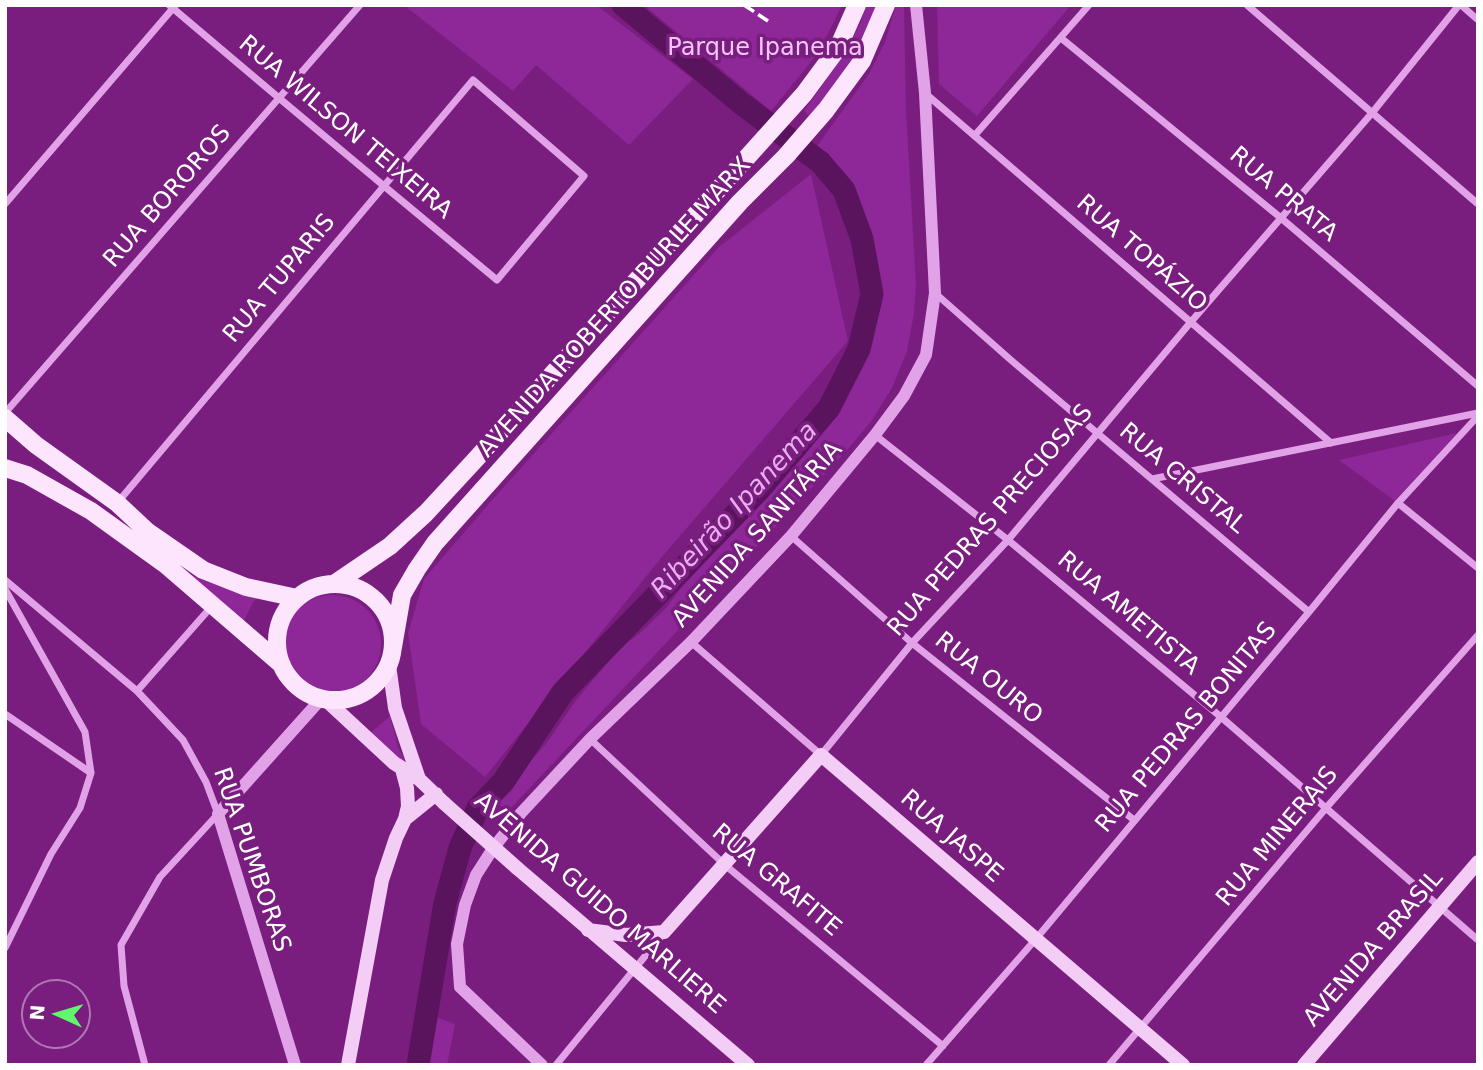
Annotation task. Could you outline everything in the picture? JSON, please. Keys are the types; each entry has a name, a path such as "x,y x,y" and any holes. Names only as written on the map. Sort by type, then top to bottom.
{"main road":[{"name":"AVENIDA ROBERTO BURLE MARX","path":"334,584 390,546 426,513 804,93 838,48 857,5"},
{"name":"AVENIDA ROBERTO BURLE MARX","path":"393,647 402,595 435,543 740,202 786,156 826,110 862,61 886,5"},
{"path":"5,416 36,445 117,503 148,531 203,569 246,587 298,598"},
{"path":"5,468 27,475 91,511 166,565 282,665 297,687 323,699 342,700 363,693 381,678 389,665 393,647 390,623 378,602 358,588 334,584 314,587 298,598 285,612 278,629 277,647 282,665"},
{"name":"AVENIDA GUIDO MARLIERE","path":"389,665 395,708 419,779"},
{"name":"AVENIDA GUIDO MARLIERE","path":"323,699 402,769 419,779 588,930 748,1065"},
{"name":"RUA PEDRAS PRECIOSAS","path":"664,932 821,755"},
{"name":"RUA JASPE","path":"821,755 1183,1065"},
{"path":"348,1065 382,880 405,818 408,796 402,769"},
{"path":"405,818 440,798"},
{"name":"AVENIDA BRASIL","path":"1304,1065 1478,862"},
{"path":"588,930 626,935 664,932"}],"street":[{"name":"RUA BOROROS","path":"5,416 359,5"},
{"name":"AVENIDA SANITÁRIA","path":"542,1065 460,987 457,944 464,905 476,875 521,813 590,739 691,642 791,536 875,435 904,396 926,355 935,293 925,93 916,5"},
{"path":"975,135 1089,5"},
{"path":"1247,5 1478,204"},
{"path":"1460,5 1478,20"},
{"name":"RUA PEDRAS PRECIOSAS","path":"821,755 912,643 1008,540 1099,434 1190,323 1372,113 1460,5"},
{"name":"RUA WILSON TEIXEIRA","path":"172,6 497,280"},
{"path":"5,204 172,6"},
{"name":"RUA PRATA","path":"1061,38 1281,218 1478,386"},
{"name":"RUA TUPARIS","path":"117,503 473,80 584,176 497,280"},
{"name":"RUA TOPÁZIO","path":"925,93 1331,443"},
{"name":"RUA CRISTAL","path":"935,293 1309,612"},
{"path":"1152,479 1478,415"},
{"name":"RUA PEDRAS BONITAS","path":"926,1065 1035,940 1398,503 1478,415"},
{"name":"RUA AMETISTA","path":"875,435 1008,540 1221,717 1478,940"},
{"path":"1398,503 1478,568"},
{"name":"RUA OURO","path":"791,536 912,643 1134,820"},
{"name":"RUA PUMBORAS","path":"5,580 137,691 183,740 206,782 218,814 295,1065"},
{"path":"5,589 85,732 91,773 80,808 51,854 5,948"},
{"path":"137,691 212,606"},
{"name":"RUA MINERAIS","path":"1109,1065 1326,808 1478,635"},
{"name":"RUA JASPE","path":"691,642 821,755"},
{"path":"145,1065 124,986 121,945 160,877 323,699"},
{"path":"5,714 91,773"},
{"name":"RUA GRAFITE","path":"590,739 725,865 943,1046"},
{"name":"RUA PEDRAS PRECIOSAS","path":"556,1065 664,932"}],"green space":[{"path":"596,5 693,79 629,145 536,65 513,91 405,6"},
{"name":"Parque Ipanema","path":"644,5 842,5 819,52 771,111"},
{"path":"867,5 876,5 854,57 810,117 804,111 846,52"},
{"path":"896,5 904,5 906,110 916,285 907,351 892,388 870,423 842,456 508,811 495,801 546,744 577,699 619,649 665,609 682,587 804,456 825,429 864,353 877,315 880,287 877,259 848,179 817,146 869,74 885,42"},
{"path":"937,5 1071,5 977,116 939,84"},
{"path":"811,174 848,341 661,558 485,777 421,724 408,633 424,579 719,247"},
{"path":"1457,433 1395,501 1339,460"},
{"path":"187,573 234,592 261,595 253,602 244,621"},
{"path":"332,595 351,599 367,609 377,625 381,644 377,663 367,679 351,689 332,693 313,689 297,679 287,663 283,644 287,625 297,609 313,599"},
{"path":"390,716 398,747 410,770 368,735"},
{"path":"436,1017 455,1024 447,1065 425,1065"}],"waterway":[{"name":"Ribeirão Ipanema","path":"418,1065 445,903 460,848 478,808 503,782 563,692 759,490 829,408 859,349 872,294 862,239 844,190 820,162 742,104 623,5"}],"railway":[{"path":"744,5 768,21"}]}
